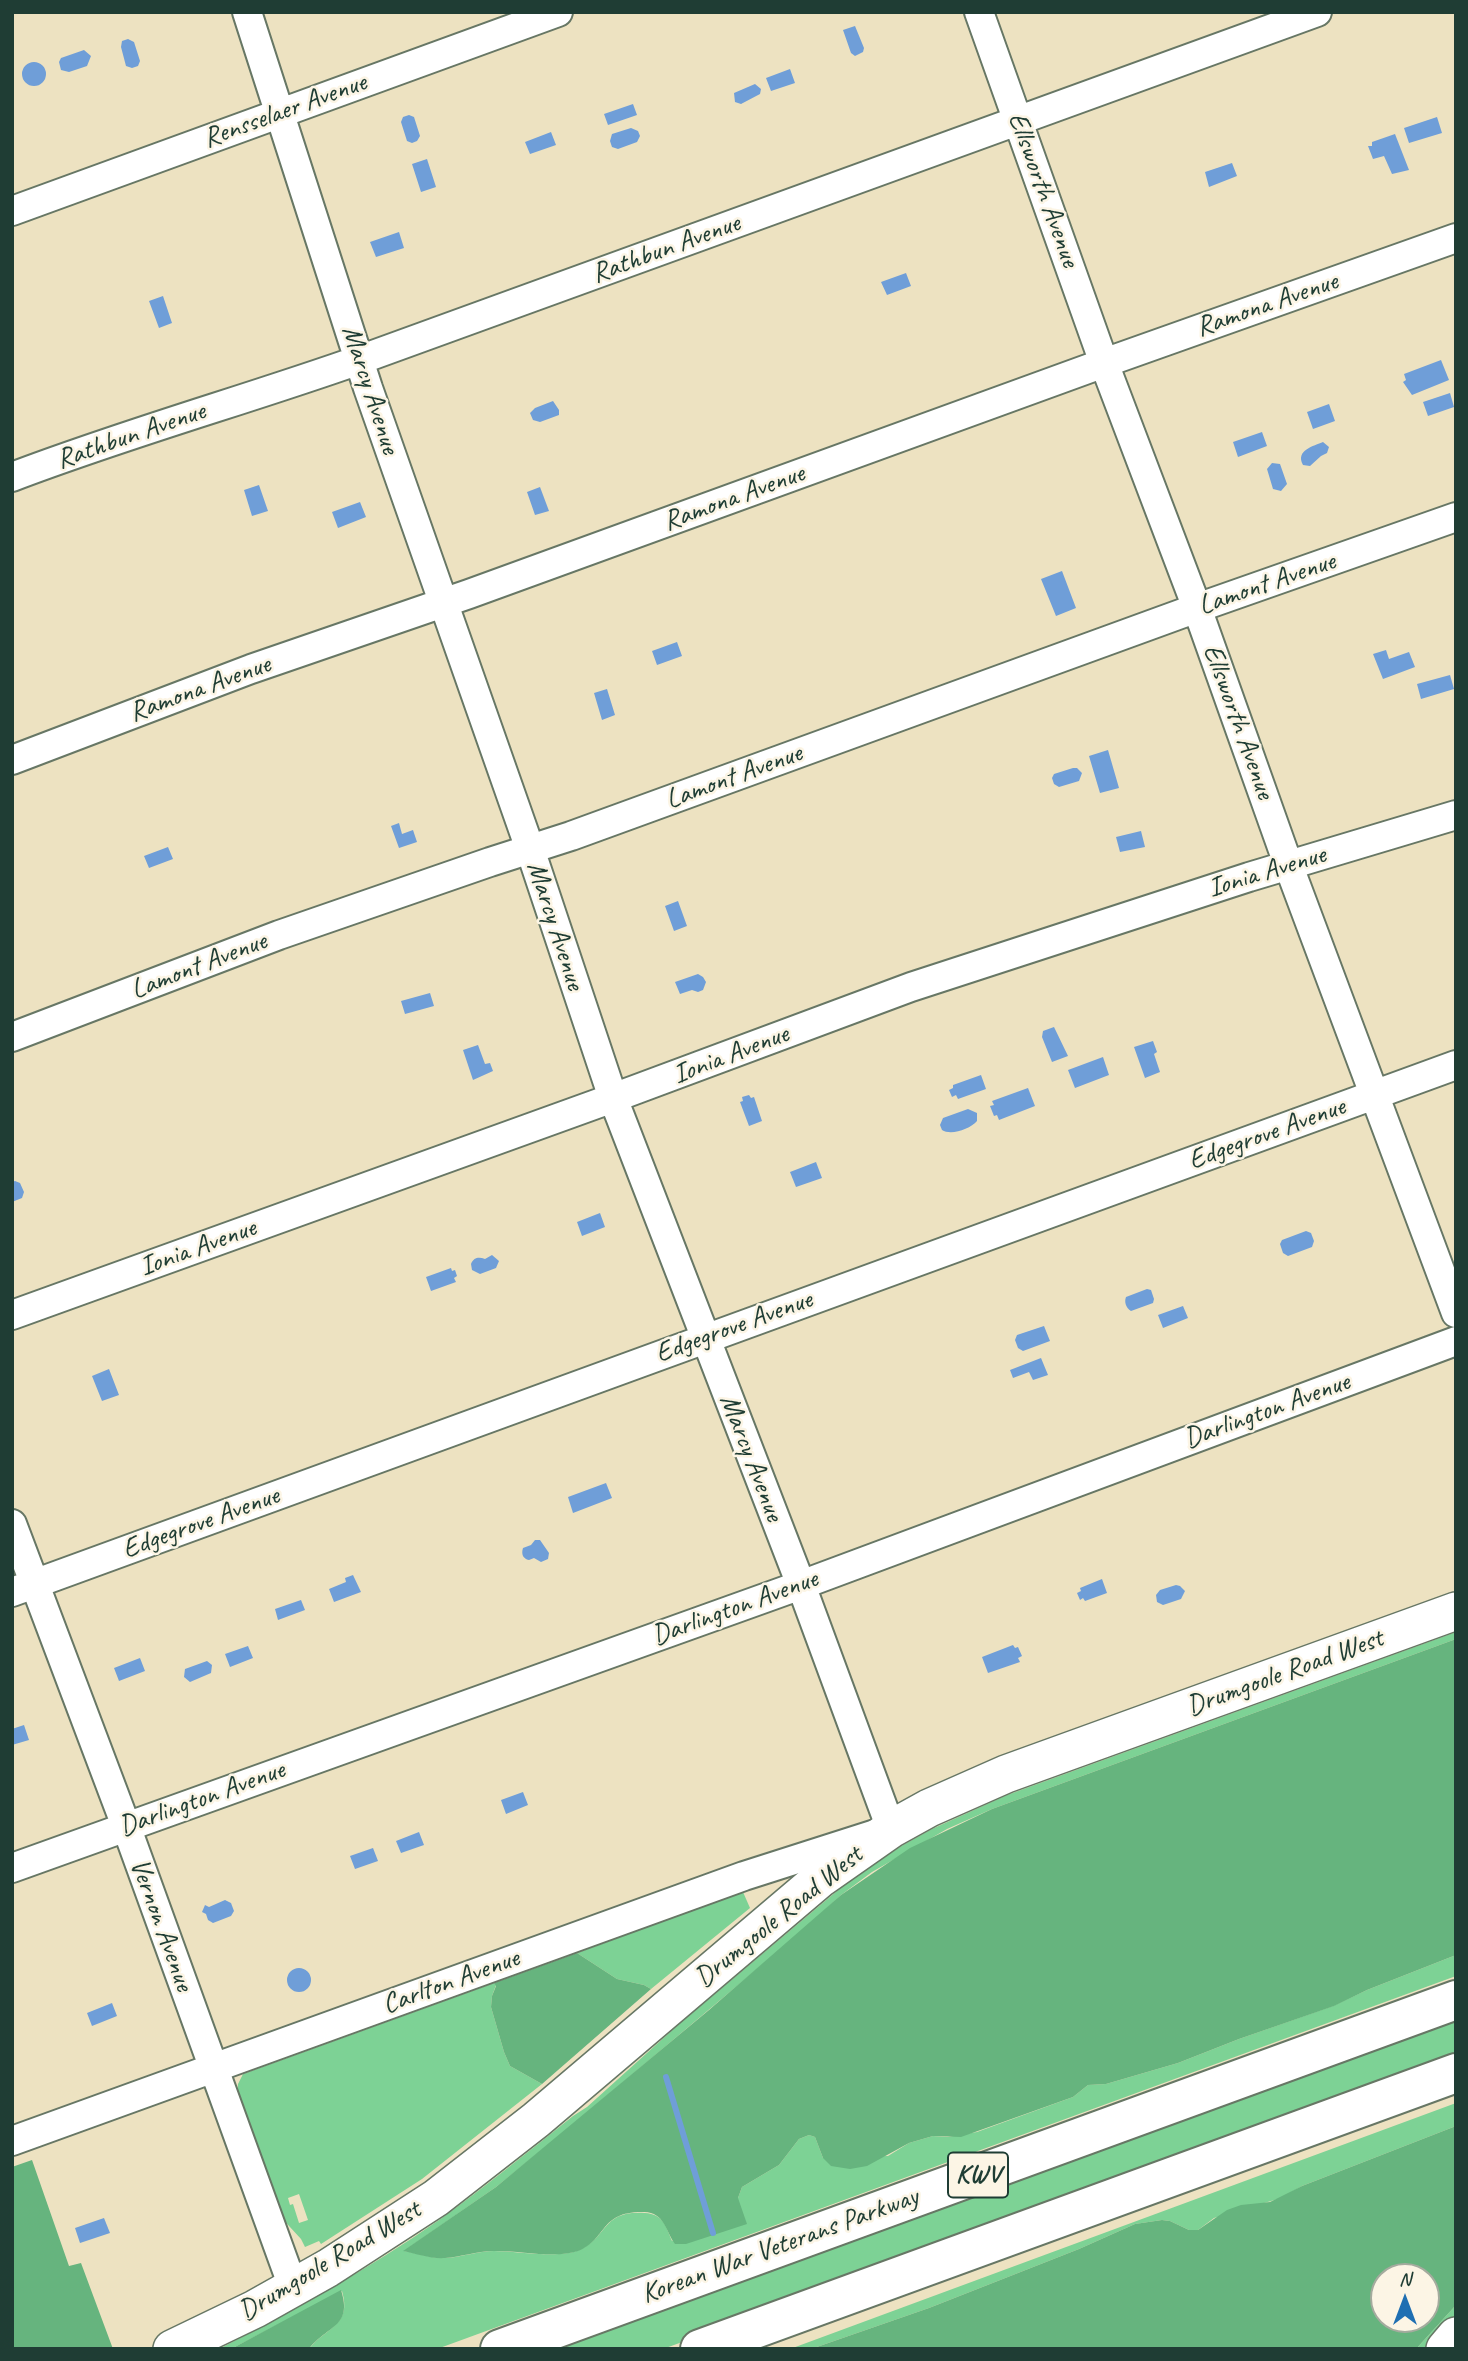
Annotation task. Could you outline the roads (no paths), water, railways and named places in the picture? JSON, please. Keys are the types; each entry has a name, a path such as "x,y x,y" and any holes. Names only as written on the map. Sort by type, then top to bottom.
{"highway":[{"name":"Korean War Veterans Parkway","path":"500,2349 1456,2000"},
{"name":"KWV","path":"700,2349 1456,2073"}],"main road":[{"name":"Drumgoole Road West","path":"172,2349 255,2309 366,2244 470,2172 602,2065 821,1878 891,1829 929,1808 1006,1774 1456,1611"},
{"path":"1445,2349 1456,2336"}],"street":[{"name":"Marcy Avenue","path":"247,12 359,360 442,604 530,849 613,1098 801,1585 891,1829"},
{"name":"Rensselaer Avenue","path":"12,211 558,12"},
{"name":"Ellsworth Avenue","path":"979,12 1104,363 1456,1313"},
{"name":"Rathbun Avenue","path":"12,477 63,457 359,360 1317,12"},
{"name":"Ramona Avenue","path":"12,760 251,669 442,604 1456,238"},
{"name":"Lamont Avenue","path":"12,1037 279,935 530,849 1456,517"},
{"name":"Ionia Avenue","path":"12,1315 613,1098 911,987 1288,864 1456,815"},
{"name":"Edgegrove Avenue","path":"23,1588 1456,1065"},
{"name":"Darlington Avenue","path":"12,1868 801,1585 1456,1341"},
{"name":"Vernon Avenue","path":"12,1524 23,1588 126,1826 293,2287"},
{"name":"Carlton Avenue","path":"12,2141 744,1876 891,1829"}],"water":[{"path":"855,26 864,48 863,52 855,56 851,53 843,30"},
{"path":"128,39 134,42 140,61 138,66 132,68 126,66 121,47 122,41"},
{"path":"84,50 91,56 87,66 69,72 61,70 61,58"},
{"path":"34,62 42,66 46,74 42,82 34,86 26,82 22,74 26,66"},
{"path":"790,69 795,83 771,91 766,78"},
{"path":"755,84 761,89 760,94 741,104 735,102 734,93"},
{"path":"633,104 637,115 608,125 604,114"},
{"path":"403,117 414,117 420,136 412,143 407,141 401,122"},
{"path":"1437,117 1442,133 1409,143 1404,128"},
{"path":"631,128 638,131 640,136 637,142 618,149 612,147 612,134"},
{"path":"551,132 556,145 530,154 525,142"},
{"path":"1395,134 1409,170 1392,174 1384,156 1373,159 1368,146"},
{"path":"427,159 436,187 421,192 412,164"},
{"path":"1232,163 1237,176 1209,187 1205,172"},
{"path":"399,232 404,248 376,257 370,242"},
{"path":"906,273 911,286 887,295 881,282"},
{"path":"163,296 172,323 159,328 149,301"},
{"path":"1441,360 1449,380 1412,395 1403,382 1406,380 1404,374"},
{"path":"1450,393 1454,407 1428,416 1423,402"},
{"path":"553,401 559,415 540,422 533,420 530,413 535,408"},
{"path":"1329,404 1335,421 1313,429 1307,412"},
{"path":"1262,432 1267,446 1238,457 1233,442"},
{"path":"1323,442 1329,447 1327,453 1310,466 1303,465 1303,452"},
{"path":"1272,463 1280,464 1287,484 1281,491 1273,489 1267,469"},
{"path":"259,485 268,511 252,516 244,490"},
{"path":"540,487 549,511 535,515 527,492"},
{"path":"360,502 366,517 338,528 332,512"},
{"path":"1062,571 1076,608 1056,616 1041,579"},
{"path":"677,642 682,656 657,665 652,651"},
{"path":"1386,650 1389,659 1409,652 1415,667 1383,679 1373,654"},
{"path":"1450,675 1454,689 1421,699 1417,684"},
{"path":"607,689 615,715 602,720 594,693"},
{"path":"1108,750 1119,788 1100,793 1089,756"},
{"path":"1073,768 1082,773 1079,781 1059,787 1054,784 1054,774"},
{"path":"399,823 402,834 413,830 417,842 399,848 391,826"},
{"path":"1141,831 1145,847 1120,852 1116,837"},
{"path":"168,847 173,859 149,868 144,856"},
{"path":"678,901 687,926 674,931 665,906"},
{"path":"698,974 706,982 703,990 680,994 675,982"},
{"path":"430,993 434,1006 405,1014 401,1001"},
{"path":"1054,1027 1068,1056 1052,1062 1042,1037 1043,1031"},
{"path":"1153,1041 1160,1072 1145,1078 1134,1047"},
{"path":"478,1045 485,1064 490,1063 493,1071 473,1080 463,1050"},
{"path":"1103,1057 1109,1075 1075,1088 1068,1070"},
{"path":"981,1075 986,1089 958,1099 956,1095 952,1097 949,1090 953,1085"},
{"path":"1028,1088 1035,1106 999,1120 997,1115 994,1116 990,1106 994,1105 992,1101"},
{"path":"742,1097 754,1097 762,1121 749,1126 740,1102 743,1101"},
{"path":"968,1109 977,1113 977,1121 974,1124 955,1132 942,1130 940,1125 943,1118"},
{"path":"816,1162 822,1178 796,1187 790,1172"},
{"path":"12,1182 20,1183 24,1192 22,1198 12,1202"},
{"path":"600,1213 605,1227 582,1236 577,1222"},
{"path":"1306,1231 1311,1233 1314,1241 1312,1247 1288,1256 1283,1253 1280,1244 1282,1240"},
{"path":"492,1255 499,1261 496,1268 480,1274 472,1270 471,1264 475,1259 485,1259"},
{"path":"451,1268 452,1271 455,1270 456,1282 431,1291 426,1277"},
{"path":"1151,1290 1153,1303 1129,1310 1126,1297"},
{"path":"1183,1306 1188,1318 1163,1328 1158,1315"},
{"path":"1044,1326 1050,1341 1023,1351 1018,1348 1015,1340 1017,1335"},
{"path":"1041,1358 1048,1375 1033,1380 1029,1372 1013,1378 1010,1370"},
{"path":"109,1369 119,1395 102,1401 92,1376"},
{"path":"606,1483 612,1498 573,1513 568,1497"},
{"path":"535,1540 540,1540 549,1553 548,1559 541,1562 534,1558 525,1559 523,1548"},
{"path":"353,1575 361,1592 334,1602 329,1589 346,1582 345,1578"},
{"path":"1102,1579 1107,1593 1085,1601 1083,1598 1080,1600 1077,1593 1081,1591 1080,1588"},
{"path":"1176,1585 1185,1591 1181,1599 1163,1605 1157,1602 1156,1595 1160,1590"},
{"path":"301,1600 305,1610 278,1620 275,1609"},
{"path":"1013,1645 1018,1647 1022,1656 1018,1658 1020,1662 988,1673 982,1657"},
{"path":"248,1646 253,1658 230,1667 225,1654"},
{"path":"140,1658 145,1671 119,1681 114,1668"},
{"path":"207,1661 212,1665 211,1673 190,1682 184,1677 185,1669"},
{"path":"24,1725 29,1740 12,1745 12,1729"},
{"path":"523,1792 528,1805 506,1814 501,1800"},
{"path":"419,1832 424,1845 401,1853 396,1841"},
{"path":"373,1848 378,1861 355,1869 350,1856"},
{"path":"225,1900 231,1903 234,1911 231,1916 213,1923 208,1920 202,1912 205,1905 209,1907"},
{"path":"299,1968 308,1971 311,1980 308,1989 299,1992 290,1989 287,1980 290,1971"},
{"path":"112,2003 117,2016 92,2026 87,2013"},
{"path":"104,2218 110,2233 80,2243 75,2228"}],"waterway":[{"path":"666,2077 713,2233"}]}
